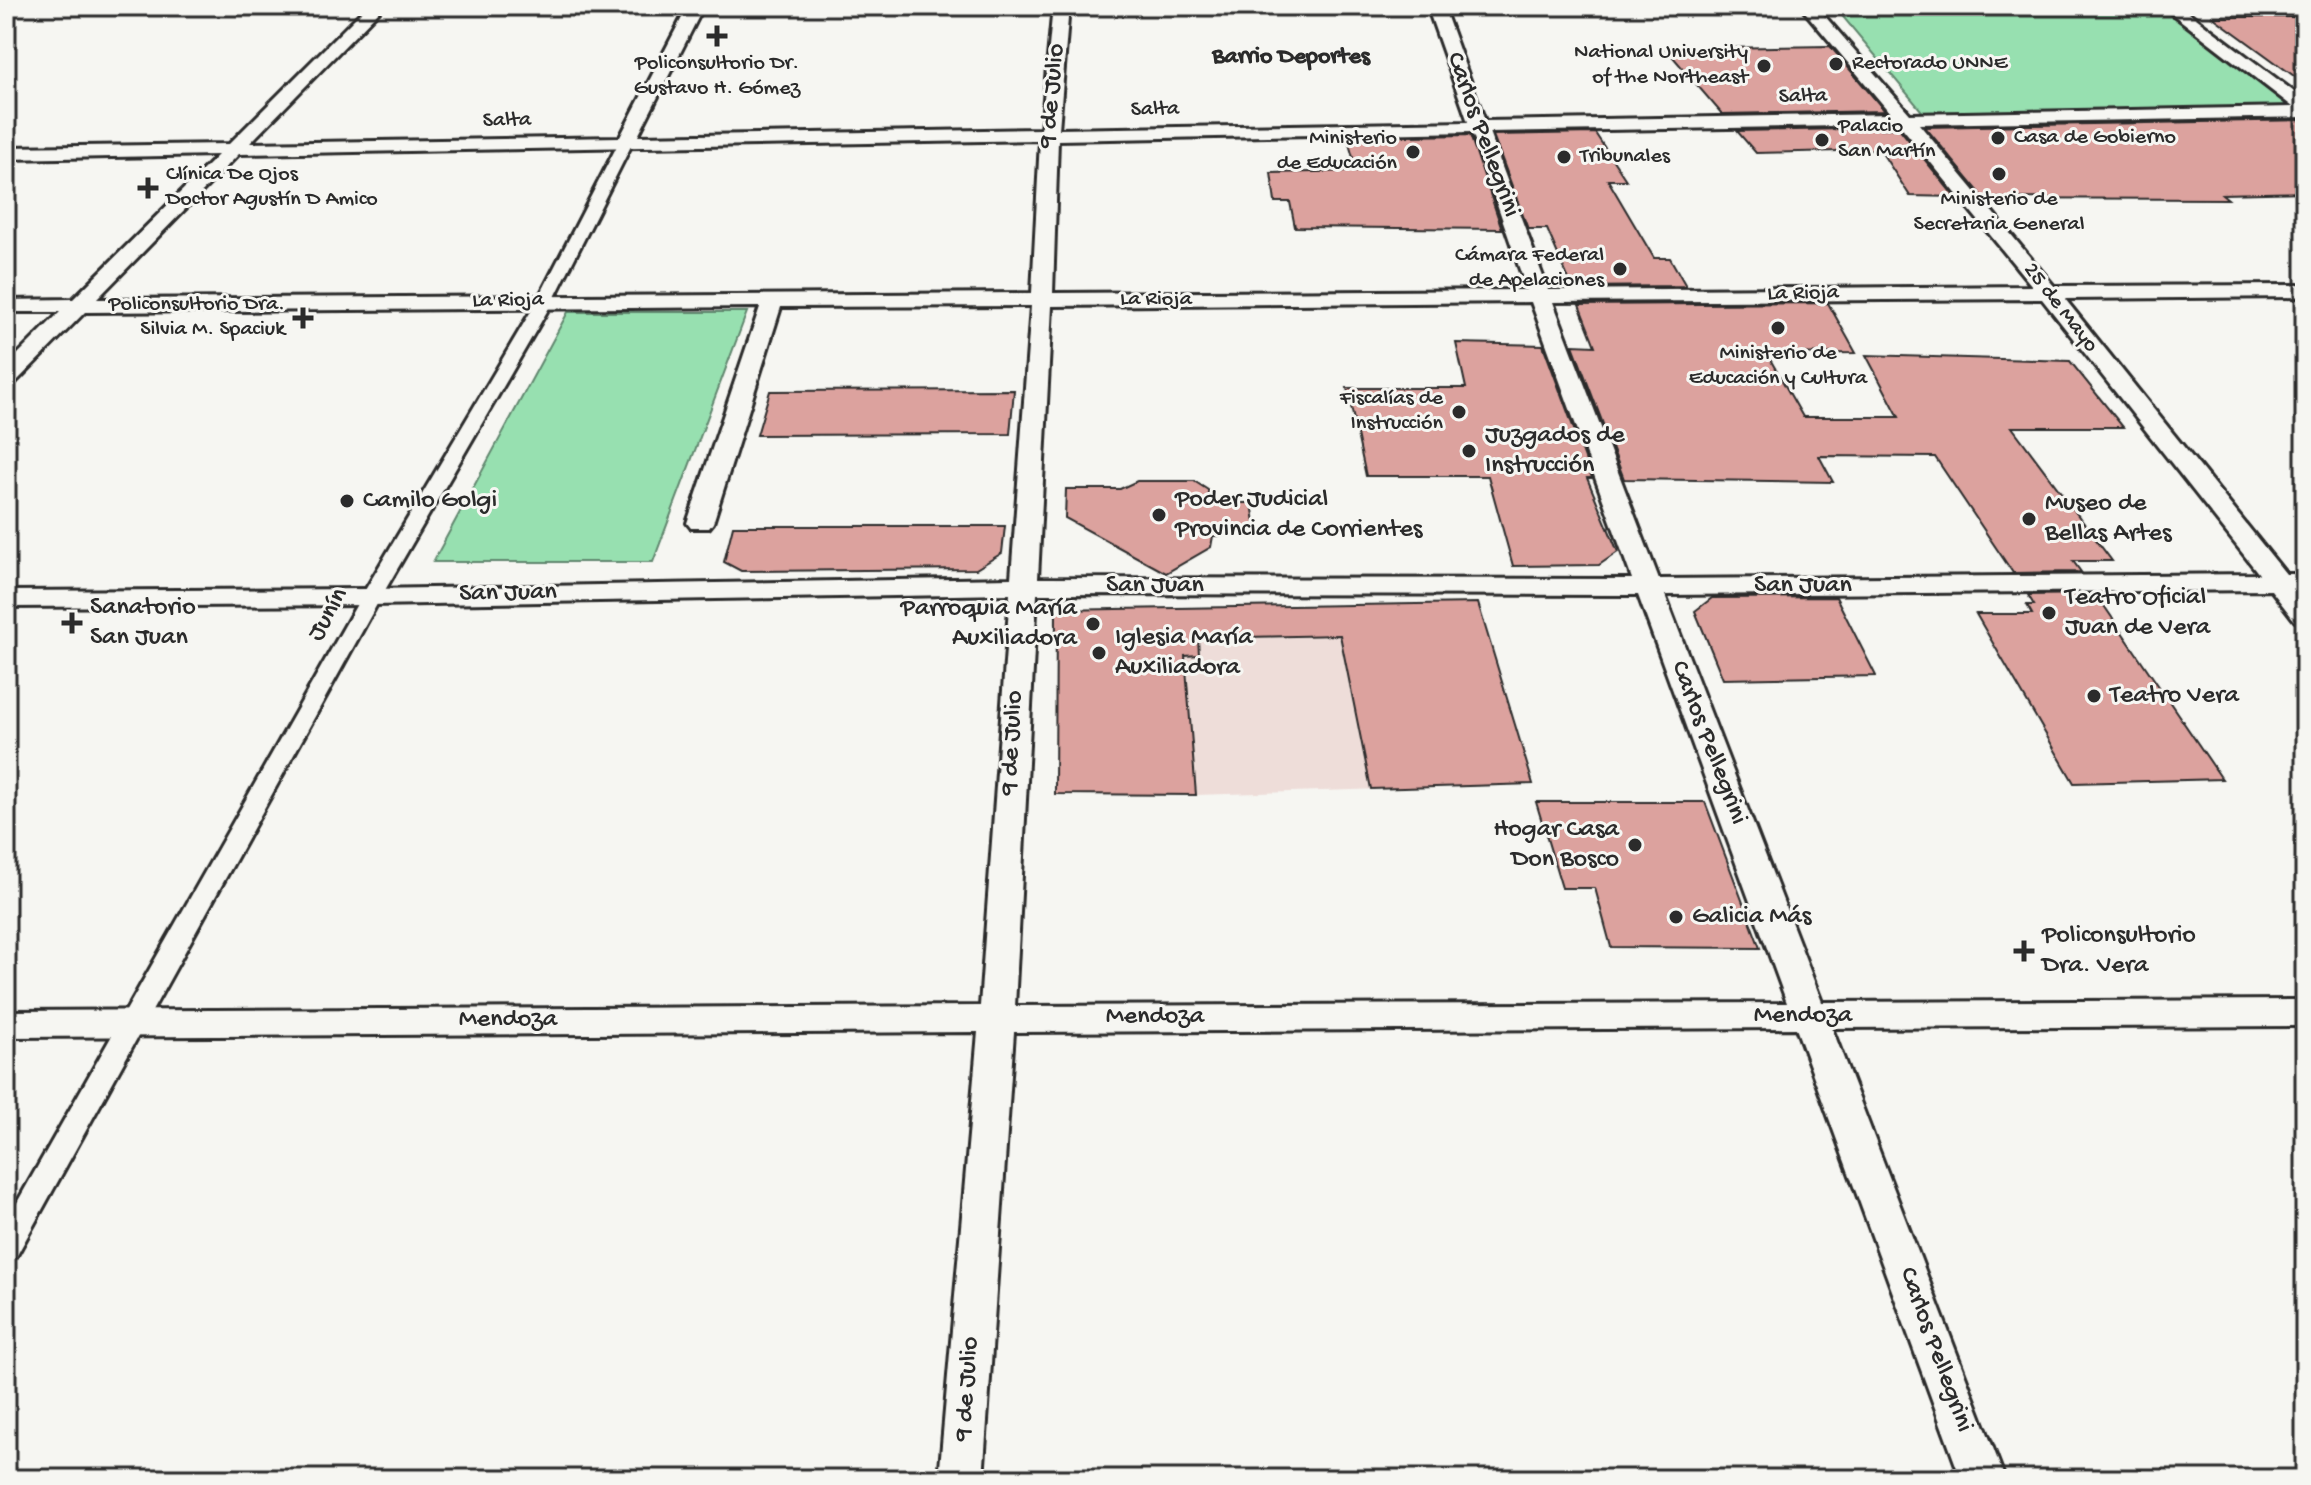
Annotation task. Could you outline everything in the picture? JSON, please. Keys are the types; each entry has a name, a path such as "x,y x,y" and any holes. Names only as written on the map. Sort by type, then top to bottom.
{"street":[{"path":"6,379 376,6"},
{"name":"Junín","path":"6,1249 371,597 545,301 696,6"},
{"name":"9 de Julio","path":"961,1479 997,1017 1042,300 1049,135 1061,6"},
{"name":"Carlos Pellegrini","path":"1435,6 1540,297 1983,1479"},
{"name":"25 de Mayo","path":"1808,6 1977,203 2046,291 2292,583 2305,615"},
{"path":"2170,6 2305,110"},
{"name":"Salta","path":"6,153 1481,129 2305,110"},
{"name":"La Rioja","path":"6,306 2305,291"},
{"path":"700,523 773,300"},
{"name":"San Juan","path":"6,599 371,597 1023,586 1649,587 2292,583"},
{"name":"Mendoza","path":"6,1024 2305,1013"}],"shaded area":[{"path":"1478,603 1533,784 1196,795 1055,794 1055,696 1145,696 1141,609"}],"green space":[{"path":"1834,6 2163,6 2303,109 1925,115"},
{"path":"568,312 747,312 653,562 433,562"}],"building":[{"path":"2213,17 2305,17 2305,84"},
{"path":"1830,46 1885,111 1722,114 1666,49"},
{"path":"2305,120 2305,192 2222,194 2228,199 1984,198 1925,127"},
{"name":"Palacio San Martín","path":"1899,128 1955,197 1910,196 1880,150 1756,153 1737,131"},
{"path":"1595,133 1626,180 1608,180 1654,258 1670,258 1686,286 1572,287 1547,229 1528,229 1493,135"},
{"path":"1470,135 1502,229 1295,227 1290,202 1275,202 1271,173 1357,171 1347,137"},
{"path":"1828,303 1856,353 1767,354 1803,417 1899,417 1866,355 2070,361 2123,427 2012,427 2112,561 2073,561 2081,572 2013,573 1935,457 1819,456 1833,482 1624,479 1573,345 1595,346 1579,305"},
{"path":"1456,343 1543,345 1592,478 1587,478 1618,552 1599,565 1513,566 1488,476 1366,476 1347,388 1466,388"},
{"path":"1014,390 1010,434 757,435 770,391"},
{"path":"1137,481 1194,481 1208,490 1209,503 1252,503 1257,535 1213,536 1211,547 1166,573 1065,518 1066,489 1120,489"},
{"path":"733,526 1005,526 1002,553 976,569 741,571 724,562"},
{"name":"Teatro Vera","path":"2096,594 2222,779 2074,783 1976,614 2032,614 2027,605 2034,605 2028,595"},
{"path":"1836,597 1876,676 1723,679 1695,611 1712,598"},
{"path":"1478,603 1533,784 1371,789 1340,635 1198,638 1199,655 1185,656 1196,795 1055,794 1056,610"},
{"name":"Hogar Casa Don Bosco","path":"1536,802 1705,802 1760,948 1611,947 1595,888 1562,888"}],"place":[{"name":"Policonsultorio Dr. Gustavo H. Gómez","path":"717,36"},
{"name":"Rectorado UNNE","path":"1836,64"},
{"name":"National University of the Northeast","path":"1764,66"},
{"name":"Casa de Gobierno","path":"1998,138"},
{"name":"Palacio San Martín","path":"1822,140"},
{"name":"Ministerio de Educación","path":"1413,152"},
{"name":"Tribunales","path":"1564,157"},
{"name":"Ministerio de Secretaria General","path":"1999,174"},
{"name":"Clínica De Ojos Doctor Agustín D Amico","path":"148,188"},
{"name":"Cámara Federal de Apelaciones","path":"1620,269"},
{"name":"Policonsultorio Dra. Silvia M. Spaciuk","path":"303,318"},
{"name":"Ministerio de Educación y Cultura","path":"1778,328"},
{"name":"Fiscalías de Instrucción","path":"1459,412"},
{"name":"Juzgados de Instrucción","path":"1469,451"},
{"name":"Camilo Golgi","path":"347,501"},
{"name":"Poder Judicial Provincia de Corrientes","path":"1159,515"},
{"name":"Museo de Bellas Artes","path":"2029,519"},
{"name":"Teatro Oficial Juan de Vera","path":"2049,613"},
{"name":"Sanatorio San Juan","path":"72,623"},
{"name":"Parroquia María Auxiliadora","path":"1093,624"},
{"name":"Iglesia María Auxiliadora","path":"1099,653"},
{"name":"Teatro Vera","path":"2094,696"},
{"name":"Hogar Casa Don Bosco","path":"1635,845"},
{"name":"Galicia Más","path":"1676,917"},
{"name":"Policonsultorio Dra. Vera","path":"2024,951"}],"district":[{"name":"Barrio Deportes","path":"1291,57"}]}
